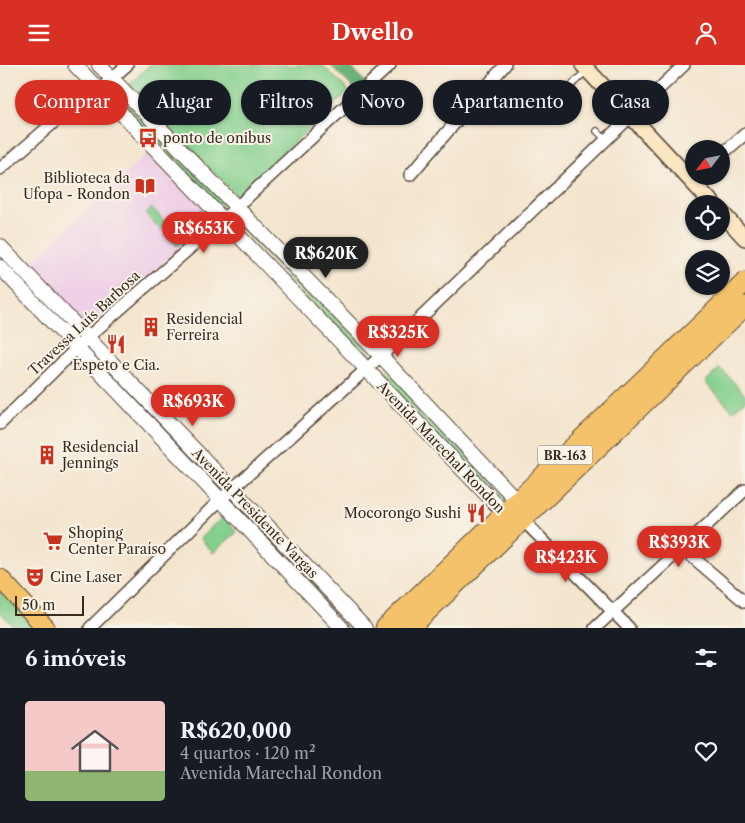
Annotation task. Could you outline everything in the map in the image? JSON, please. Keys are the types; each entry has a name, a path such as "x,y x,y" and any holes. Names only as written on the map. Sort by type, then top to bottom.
{"highway":[{"name":"BR-163","path":"410,628 745,282"},
{"name":"BR-163","path":"385,628 518,515 745,306"}],"main road":[{"path":"586,67 598,80"},
{"path":"641,125 685,169"},
{"path":"730,222 745,238"},
{"path":"0,578 46,628"},
{"path":"0,594 33,628"}],"street":[{"name":"Avenida Marechal Rondon","path":"75,65 89,80"},
{"name":"Avenida Marechal Rondon","path":"99,65 381,356 518,515"},
{"path":"112,78 127,65"},
{"name":"Travessa Luís Barbosa","path":"0,424 83,342 224,219 390,65"},
{"path":"410,175 505,65"},
{"path":"669,80 684,65"},
{"name":"Avenida Marechal Rondon","path":"128,120 367,369 518,515 629,628"},
{"path":"0,169 51,125"},
{"path":"90,628 220,500 381,356 622,125"},
{"path":"730,147 745,134"},
{"name":"Avenida Presidente Vargas","path":"0,246 220,500 342,628"},
{"name":"Avenida Presidente Vargas","path":"0,267 83,342 232,489 365,628"},
{"path":"595,628 745,490"},
{"path":"682,548 745,602"}],"lane":[{"path":"576,80 586,67"},
{"path":"597,131 606,140"}],"shaded area":[{"path":"149,152 214,218 86,331 25,268"}],"green space":[{"path":"149,65 322,65 342,84 342,98 332,107 332,80 241,80 241,125 313,125 237,196 167,125 231,125 231,80 138,80 138,96 128,86"},
{"path":"330,65 349,65 363,80 345,80"},
{"path":"128,103 138,113 138,122 128,112"},
{"path":"141,125 149,125 226,203 221,207"},
{"path":"152,208 167,224 161,230 146,214"},
{"path":"201,209 208,217 177,246 165,234 189,212 194,216"},
{"path":"241,218 371,354 369,360 365,360 236,223"},
{"path":"93,350 221,486 218,488 90,352"},
{"path":"720,368 745,394 745,400 733,411 705,382"},
{"path":"383,370 387,370 510,500 505,505 381,377"},
{"path":"235,501 359,628 348,628 233,504"},
{"path":"223,516 237,532 213,553 200,538"},
{"path":"0,590 37,628 15,628 0,612"}],"place":[{"name":"ponto de onibus","path":"148,138"},
{"name":"Biblioteca da Ufopa - Rondon","path":"145,186"},
{"name":"Residencial Ferreira","path":"151,327"},
{"name":"Espeto e Cia.","path":"116,344"},
{"name":"Residencial Jennings","path":"47,455"},
{"name":"Mocorongo Sushi","path":"476,513"},
{"name":"Shoping Center Paraíso","path":"53,541"},
{"name":"Cine Laser","path":"35,577"}]}
